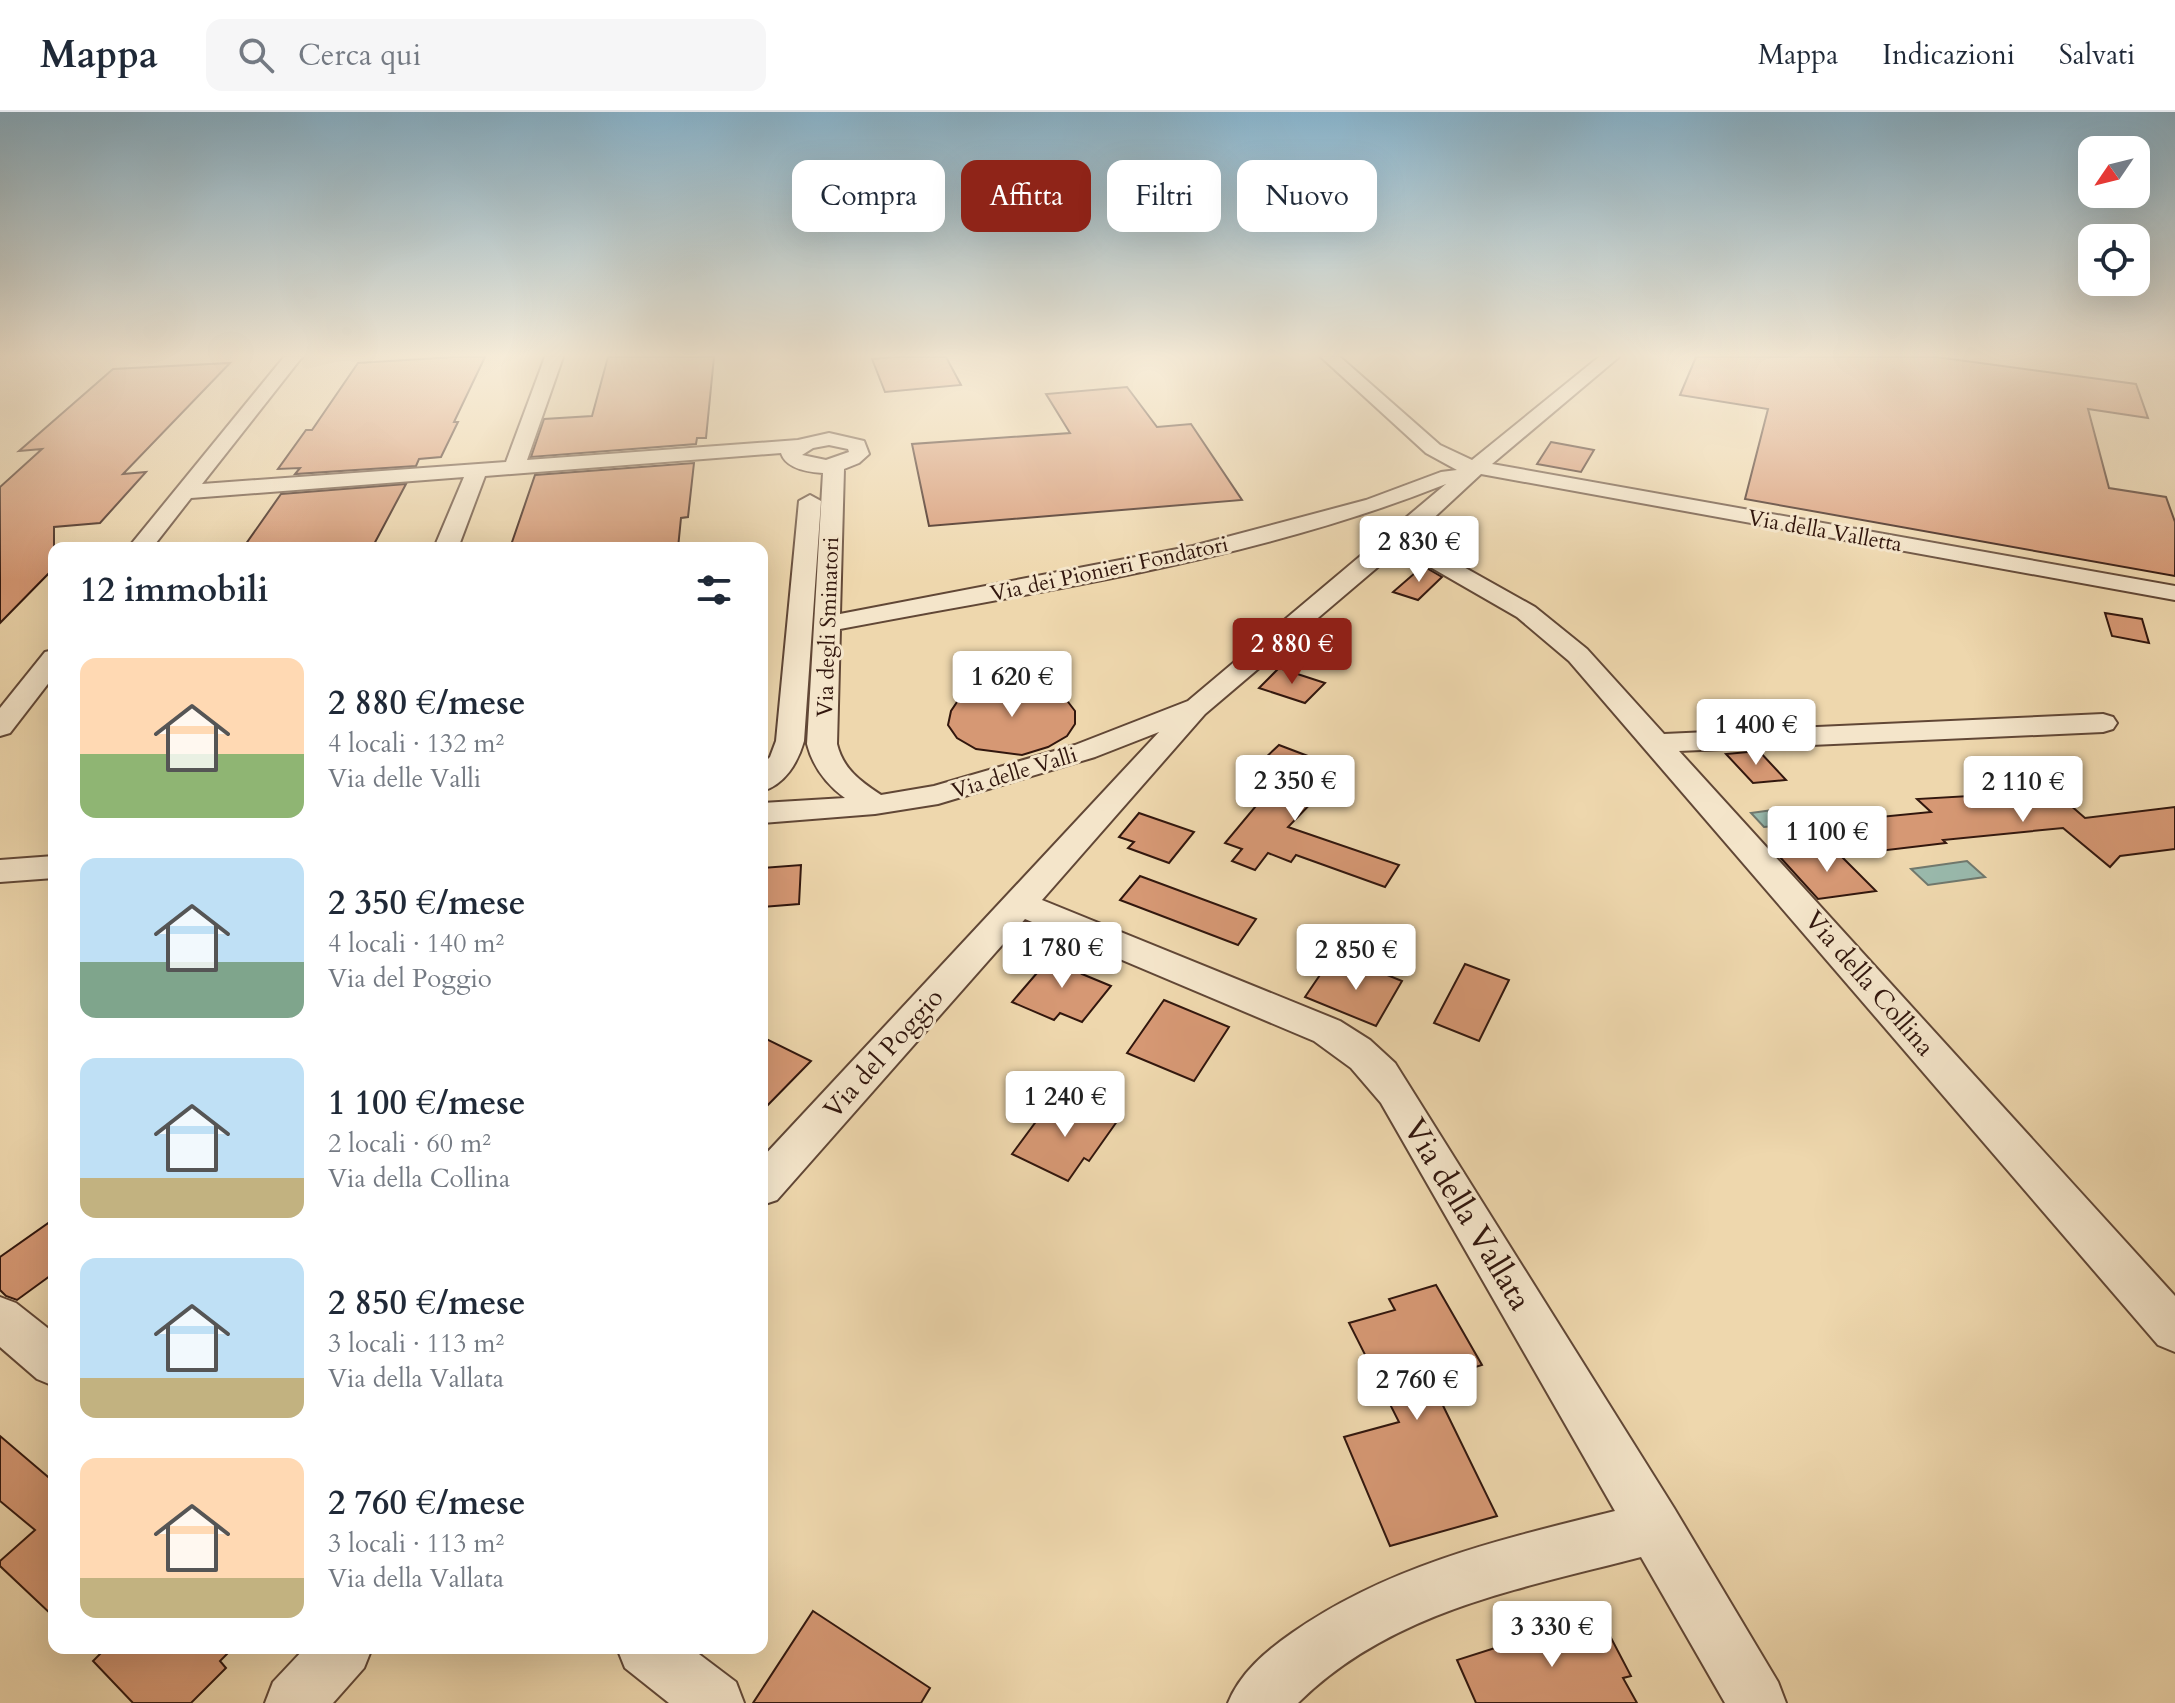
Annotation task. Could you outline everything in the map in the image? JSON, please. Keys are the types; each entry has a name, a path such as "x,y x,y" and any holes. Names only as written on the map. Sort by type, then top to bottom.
{"street":[{"path":"145,542 233,431"},
{"path":"514,468 527,431"},
{"path":"1413,431 1433,449 1471,472"},
{"name":"Via delle Valli","path":"784,812 875,805 929,797 1025,771 1116,740 1198,707 1520,431"},
{"path":"184,492 514,468 815,459"},
{"name":"Via degli Sminatori","path":"815,459 827,624 822,744 830,768 843,782 875,805"},
{"name":"Via degli Sminatori","path":"768,777 784,760 790,741 815,459"},
{"path":"448,542 477,470"},
{"name":"Via dei Pionieri Fondatori","path":"827,624 1170,558 1389,500 1448,476 1471,472"},
{"name":"Via della Valletta","path":"1471,472 2175,593"},
{"path":"1389,500 1414,505 1428,513"},
{"name":"Via della Collina","path":"1397,539 1526,612 1551,630 1658,743 2175,1330"},
{"path":"0,727 48,666"},
{"name":"Via del Poggio","path":"768,1180 1198,707"},
{"path":"1658,743 2103,723"},
{"path":"784,812 843,782"},
{"name":"Via degli Sminatori","path":"768,785 784,812"},
{"path":"0,871 48,867"},
{"name":"Via della Vallata","path":"1019,904 1327,1031 1370,1062 1395,1092 1757,1703"},
{"path":"0,1318 48,1358"},
{"path":"1257,1703 1300,1659 1381,1608 1459,1579 1655,1527"},
{"path":"294,1703 339,1654"},
{"path":"653,1654 715,1703"}],"shaded area":[{"path":"1787,808 1796,817 1812,821 1815,827 1807,829 1795,824 1764,827 1751,813"},
{"path":"1967,861 1985,877 1928,885 1911,869"}],"building":[{"path":"42,431 164,431 123,474 146,472 100,523 54,527 54,542 48,542 48,574 0,623 0,487 42,449 19,451"},
{"path":"305,431 454,431 441,457 419,459 416,466 295,474 300,468 278,469"},
{"path":"540,431 707,431 706,438 697,438 696,444 531,457"},
{"path":"1196,431 1242,500 929,526 912,444 1070,433"},
{"path":"1762,431 2094,431 2109,488 2166,497 2175,522 2175,576 1745,499"},
{"path":"1551,442 1594,450 1581,472 1537,464"},
{"path":"694,463 688,517 681,518 679,542 512,542 535,475"},
{"path":"406,484 375,542 247,542 281,494"},
{"path":"1423,566 1442,577 1418,600 1393,592"},
{"path":"2105,613 2142,619 2149,643 2112,636"},
{"path":"1279,668 1325,683 1305,703 1259,688"},
{"path":"1002,684 1026,684 1065,698 1075,711 1075,724 1067,736 1048,747 1022,755 976,749 957,738 948,725 951,711 959,699 979,689"},
{"path":"1279,745 1321,761 1300,782 1323,791 1288,827 1399,865 1385,887 1296,855 1291,862 1268,853 1255,870 1232,861 1242,849 1225,843 1266,794 1251,788 1260,779 1248,774"},
{"path":"1759,751 1786,780 1753,783 1726,754"},
{"path":"2054,791 2085,818 2175,807 2175,849 2120,856 2110,867 2063,828 1943,840 1946,843 1879,851 1849,820 1931,812 1917,799"},
{"path":"1139,813 1194,832 1169,863 1128,848 1134,842 1119,837"},
{"path":"1835,850 1876,891 1818,899 1779,856"},
{"path":"801,865 799,904 768,907 768,868"},
{"path":"1140,876 1256,919 1238,945 1120,900"},
{"path":"1055,952 1088,966 1082,974 1111,986 1082,1022 1060,1013 1054,1020 1012,1002"},
{"path":"1353,961 1402,981 1376,1026 1305,997 1324,969 1331,972 1349,968"},
{"path":"1465,964 1509,980 1479,1041 1434,1023"},
{"path":"1164,1000 1229,1027 1194,1081 1127,1053"},
{"path":"768,1040 811,1061 768,1105"},
{"path":"1078,1102 1118,1120 1089,1161 1084,1158 1068,1181 1012,1154 1049,1104 1070,1113"},
{"path":"48,1223 48,1277 17,1300 0,1290 0,1257"},
{"path":"1436,1285 1482,1365 1431,1381 1497,1516 1390,1546 1344,1437 1399,1422 1349,1323 1395,1310 1389,1299"},
{"path":"0,1436 48,1477 48,1611 0,1566 0,1561 35,1530 0,1501"},
{"path":"813,1611 930,1688 921,1703 753,1703"},
{"path":"1599,1615 1631,1676 1623,1678 1637,1703 1476,1703 1457,1660"},
{"path":"100,1654 227,1654 220,1661 226,1668 191,1703 133,1703 93,1661"}]}
